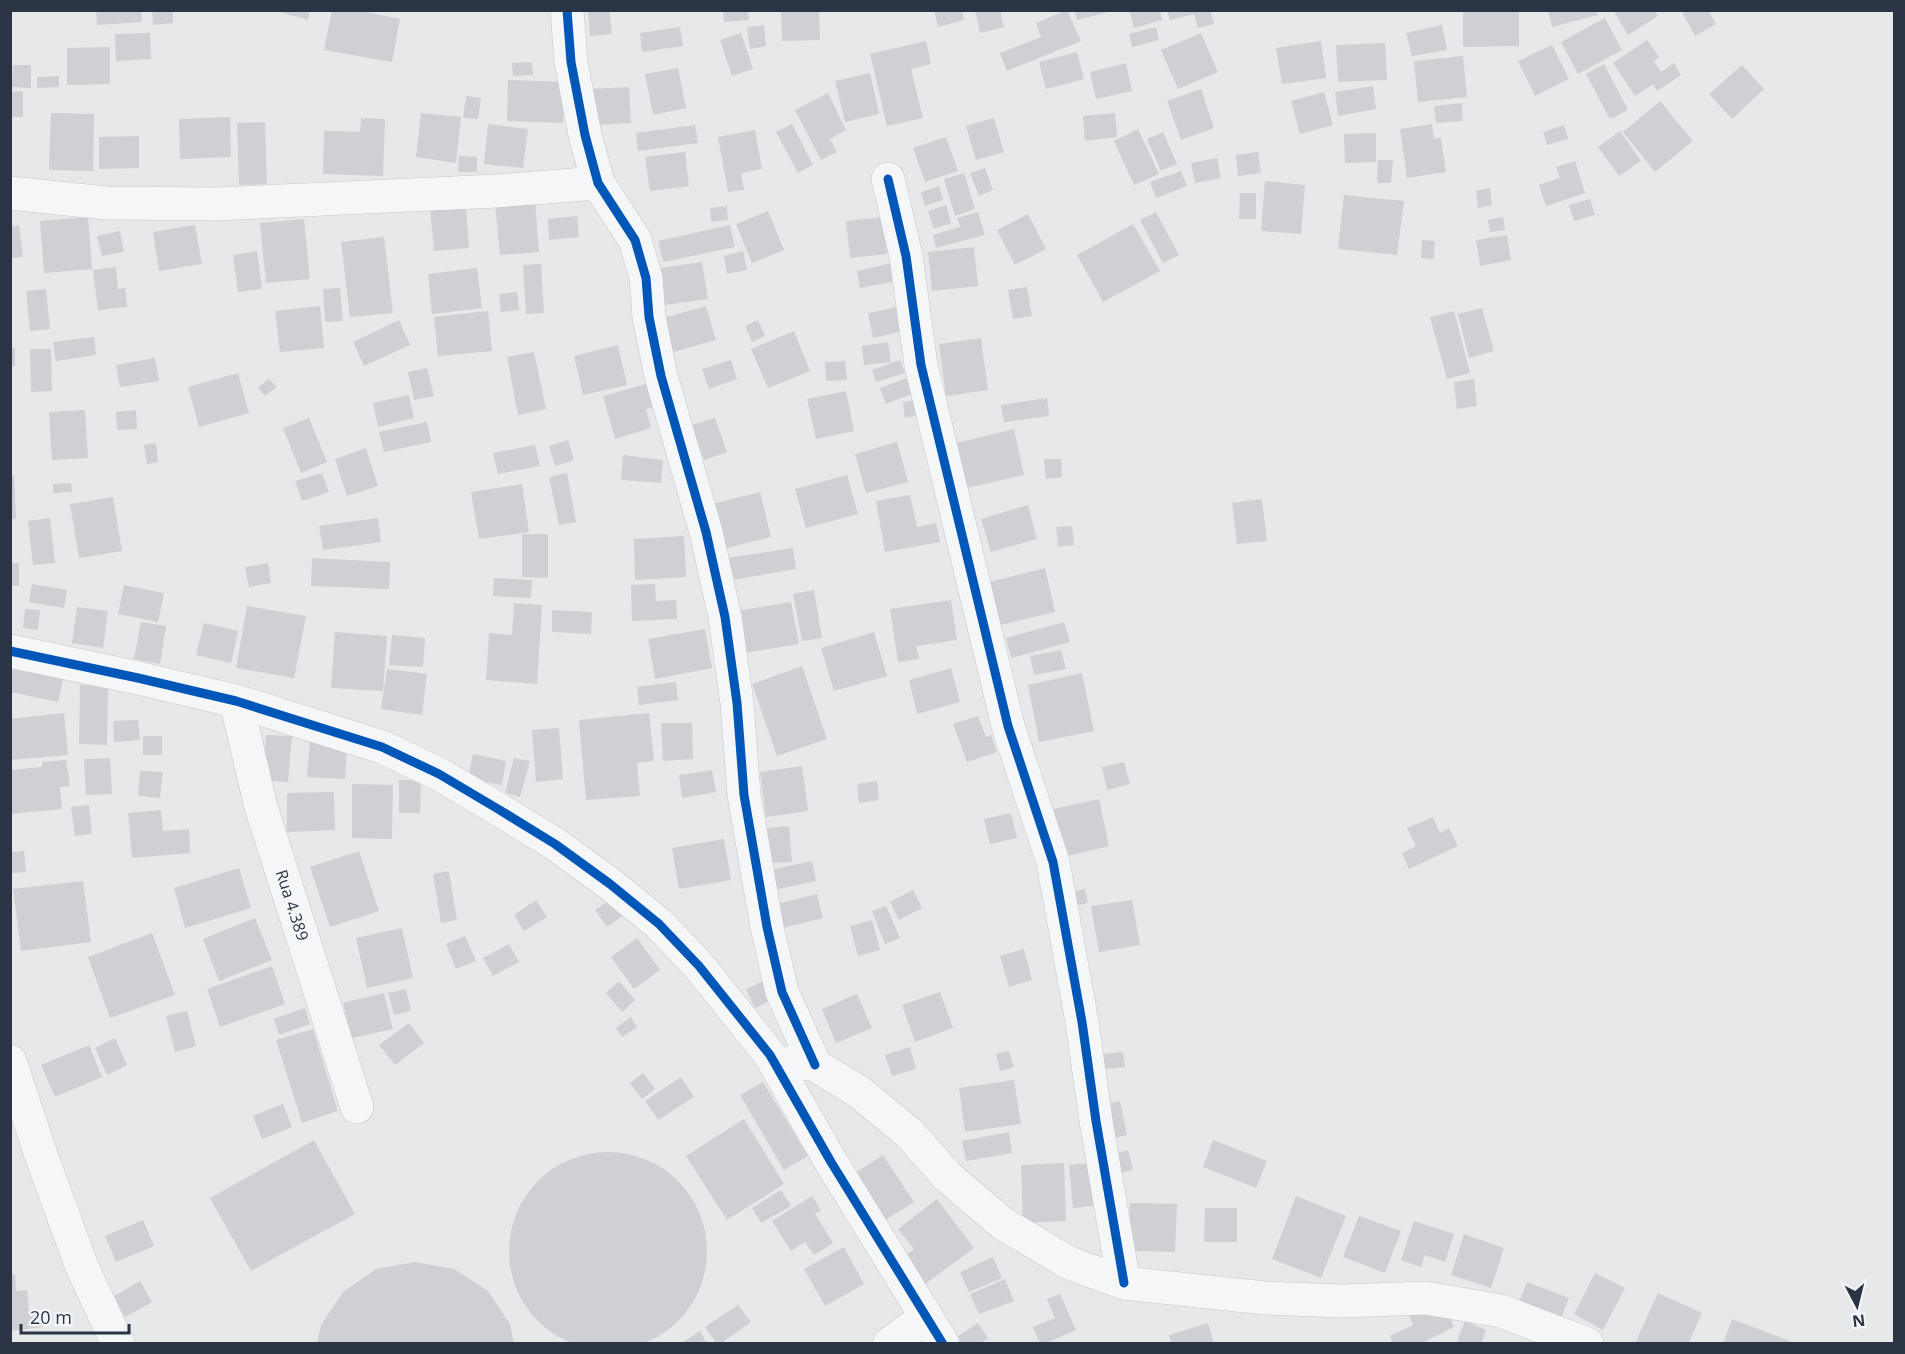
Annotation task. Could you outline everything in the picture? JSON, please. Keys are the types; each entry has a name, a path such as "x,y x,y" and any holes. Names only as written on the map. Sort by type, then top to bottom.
{"street":[{"path":"567,10 571,62 585,135 598,183 635,240 646,278 649,317 661,376 706,532 725,616 737,703 744,795 767,927 782,992 815,1065"},
{"path":"888,179 906,256 921,365 1008,726 1053,862 1082,1022 1096,1121 1124,1283"},
{"path":"10,193 106,203 217,204 484,192 598,183"},
{"path":"10,651 236,701 382,747 440,774 555,844 610,884 658,924 699,966 770,1055 831,1161 934,1330 890,1344"},
{"name":"Rua 4.389","path":"236,701 261,807 357,1107"},
{"path":"770,1055 815,1065 859,1092 909,1133 948,1177 1002,1223 1069,1263 1124,1283 1265,1298 1342,1301 1426,1298 1501,1311 1587,1344"},
{"path":"10,1061 82,1267 118,1344"}],"building":[{"path":"96,10 141,10 142,22 97,25"},
{"path":"152,10 173,10 173,23 153,25"},
{"path":"273,10 310,10 308,20"},
{"path":"332,10 356,10 400,19 392,62 324,50"},
{"path":"588,10 609,10 612,34 590,36"},
{"path":"723,10 748,10 749,20 724,22"},
{"path":"781,10 819,10 820,40 782,41"},
{"path":"934,10 962,10 964,20 938,27"},
{"path":"975,10 1000,10 1004,27 980,33"},
{"path":"1067,10 1081,41 1007,71 1000,53 1041,37 1036,23"},
{"path":"1074,10 1111,10 1112,11 1077,20"},
{"path":"1129,10 1160,10 1162,20 1134,28"},
{"path":"1167,10 1210,10 1214,24 1198,28 1194,14 1170,20"},
{"path":"1463,10 1519,10 1519,46 1463,47"},
{"path":"1548,10 1597,10 1598,15 1552,27"},
{"path":"1613,10 1654,10 1658,16 1628,35"},
{"path":"1681,10 1708,10 1716,24 1695,36"},
{"path":"1605,18 1622,50 1578,74 1561,42"},
{"path":"764,25 766,46 750,49 747,27"},
{"path":"1442,25 1447,50 1412,56 1406,33"},
{"path":"680,27 683,46 642,52 640,33"},
{"path":"1156,27 1159,40 1132,47 1129,34"},
{"path":"150,33 151,59 116,61 115,34"},
{"path":"741,33 753,69 732,76 720,40"},
{"path":"1201,33 1218,72 1178,89 1161,50"},
{"path":"1647,40 1659,57 1654,61 1661,72 1674,63 1681,75 1657,91 1653,84 1635,96 1613,63"},
{"path":"926,41 931,64 911,69 923,118 887,126 870,54"},
{"path":"1321,41 1326,78 1282,84 1276,48"},
{"path":"1385,43 1387,80 1338,82 1336,45"},
{"path":"1552,45 1569,79 1535,96 1518,61"},
{"path":"110,47 110,84 67,85 67,48"},
{"path":"1077,52 1084,79 1046,89 1039,62"},
{"path":"1463,56 1467,97 1418,102 1414,61"},
{"path":"532,62 533,75 513,76 512,63"},
{"path":"1126,63 1132,91 1096,99 1090,72"},
{"path":"1604,64 1628,110 1610,119 1586,74"},
{"path":"13,65 31,65 31,88 12,87"},
{"path":"1742,65 1764,89 1732,119 1709,94"},
{"path":"678,68 686,108 653,115 645,74"},
{"path":"870,73 879,114 845,122 835,81"},
{"path":"59,76 59,87 37,88 37,77"},
{"path":"508,80 565,82 563,123 507,121"},
{"path":"1373,86 1376,109 1338,116 1335,92"},
{"path":"629,87 631,123 593,125 591,89"},
{"path":"1201,89 1214,128 1181,140 1167,101"},
{"path":"23,91 23,117 10,117 10,92"},
{"path":"1324,92 1333,125 1300,134 1291,101"},
{"path":"828,93 846,130 830,139 837,152 821,160 795,110"},
{"path":"466,96 481,98 478,119 463,118"},
{"path":"1660,101 1693,141 1655,172 1623,132"},
{"path":"1462,103 1463,121 1436,123 1434,106"},
{"path":"51,113 94,114 93,171 49,170"},
{"path":"421,113 461,117 456,163 416,157"},
{"path":"1115,113 1117,137 1085,141 1083,116"},
{"path":"230,117 231,157 180,159 179,119"},
{"path":"361,118 385,119 383,176 323,174 324,131 360,132"},
{"path":"994,118 1004,152 976,160 966,126"},
{"path":"265,122 267,184 239,185 237,123"},
{"path":"488,124 528,129 523,168 484,164"},
{"path":"792,124 813,165 798,173 776,132"},
{"path":"1432,124 1434,139 1441,138 1446,172 1407,178 1400,129"},
{"path":"695,125 698,143 638,151 636,133"},
{"path":"1564,125 1568,139 1547,145 1543,132"},
{"path":"1138,129 1159,174 1134,185 1114,141"},
{"path":"755,130 762,169 741,173 744,190 728,192 718,137"},
{"path":"1620,131 1641,161 1619,176 1598,147"},
{"path":"1163,132 1177,164 1161,171 1147,139"},
{"path":"1376,133 1376,162 1345,163 1344,134"},
{"path":"139,136 139,168 99,169 99,137"},
{"path":"946,137 958,171 925,182 913,148"},
{"path":"685,152 689,186 650,191 645,157"},
{"path":"1258,152 1261,173 1238,176 1236,155"},
{"path":"459,156 477,157 477,172 458,172"},
{"path":"1217,158 1221,178 1195,183 1191,163"},
{"path":"1378,160 1393,160 1391,183 1377,183"},
{"path":"1575,161 1585,193 1546,206 1539,185 1560,178 1556,167"},
{"path":"985,168 993,190 979,196 970,173"},
{"path":"1181,171 1187,186 1156,198 1150,182"},
{"path":"964,173 975,209 955,216 944,179"},
{"path":"1265,181 1305,185 1301,234 1261,231"},
{"path":"939,186 943,200 925,206 921,192"},
{"path":"1490,188 1492,205 1478,208 1476,191"},
{"path":"1240,193 1256,193 1256,219 1239,219"},
{"path":"1344,195 1404,201 1397,255 1338,249"},
{"path":"1590,199 1595,215 1574,221 1569,205"},
{"path":"535,201 539,252 500,255 495,205"},
{"path":"946,205 951,223 934,229 928,211"},
{"path":"466,206 469,248 434,251 430,209"},
{"path":"727,206 728,220 711,222 710,208"},
{"path":"768,211 784,250 752,263 736,224"},
{"path":"978,212 985,235 936,248 933,235 960,227 957,218"},
{"path":"1156,212 1179,255 1163,263 1140,220"},
{"path":"1028,214 1046,249 1015,265 997,230"},
{"path":"577,216 579,237 549,240 548,219"},
{"path":"88,217 92,269 44,273 40,221"},
{"path":"883,217 887,254 850,258 846,221"},
{"path":"1503,217 1505,230 1490,232 1488,220"},
{"path":"304,219 310,279 266,283 260,223"},
{"path":"1133,224 1160,271 1103,302 1077,255"},
{"path":"19,225 23,257 10,258 10,227"},
{"path":"195,225 202,264 159,271 153,232"},
{"path":"730,225 735,247 663,262 658,241"},
{"path":"120,231 124,252 102,256 97,236"},
{"path":"1507,235 1511,260 1480,266 1476,240"},
{"path":"384,237 393,313 350,317 341,242"},
{"path":"1422,240 1435,241 1434,259 1421,258"},
{"path":"974,247 978,286 932,291 928,252"},
{"path":"257,251 262,289 238,292 233,255"},
{"path":"743,251 747,270 727,274 724,256"},
{"path":"702,262 708,299 665,305 660,268"},
{"path":"892,263 896,281 860,288 857,271"},
{"path":"541,264 544,313 526,314 523,265"},
{"path":"116,267 118,289 125,288 127,307 98,310 93,270"},
{"path":"477,268 482,308 432,314 428,274"},
{"path":"1027,287 1032,316 1013,319 1008,290"},
{"path":"340,288 343,321 325,322 323,289"},
{"path":"46,289 50,329 30,331 26,291"},
{"path":"517,292 519,310 501,312 499,294"},
{"path":"320,306 324,348 280,352 275,311"},
{"path":"706,306 716,340 673,352 663,318"},
{"path":"903,306 908,330 873,338 868,313"},
{"path":"1482,308 1494,351 1469,358 1458,314"},
{"path":"488,311 492,351 438,356 434,317"},
{"path":"1454,311 1470,373 1447,379 1430,317"},
{"path":"399,320 410,345 364,366 353,342"},
{"path":"758,320 765,336 752,342 745,326"},
{"path":"794,331 810,371 768,388 751,349"},
{"path":"94,337 96,355 56,361 53,342"},
{"path":"981,338 988,390 946,396 939,344"},
{"path":"888,342 891,362 864,365 862,346"},
{"path":"618,345 627,385 583,395 574,356"},
{"path":"10,348 15,348 15,366 10,366"},
{"path":"30,349 51,349 52,391 31,392"},
{"path":"534,352 546,409 518,415 507,357"},
{"path":"155,358 159,381 120,387 116,365"},
{"path":"731,360 737,379 709,389 702,369"},
{"path":"900,360 905,373 876,382 872,370"},
{"path":"845,361 847,380 826,381 825,362"},
{"path":"427,368 434,396 414,400 408,372"},
{"path":"238,373 249,413 199,427 188,387"},
{"path":"910,377 916,392 886,404 880,388"},
{"path":"269,379 277,387 265,396 258,387"},
{"path":"1474,379 1477,406 1457,409 1454,382"},
{"path":"653,382 659,405 646,409 651,428 615,439 603,396"},
{"path":"846,391 854,431 816,439 807,399"},
{"path":"409,395 414,418 378,427 373,403"},
{"path":"1047,398 1049,416 1004,422 1001,405"},
{"path":"922,399 924,414 905,418 903,402"},
{"path":"85,410 88,458 52,460 49,412"},
{"path":"136,410 137,429 117,430 116,412"},
{"path":"309,418 327,462 301,473 283,428"},
{"path":"715,418 727,452 704,460 692,425"},
{"path":"427,422 431,442 384,452 379,432"},
{"path":"1014,429 1024,475 958,490 948,445"},
{"path":"568,440 574,460 555,466 549,446"},
{"path":"897,442 908,482 866,493 855,454"},
{"path":"156,443 158,462 147,464 144,445"},
{"path":"535,445 540,466 498,474 493,453"},
{"path":"366,448 378,486 347,496 335,459"},
{"path":"623,455 663,460 661,483 621,480"},
{"path":"1044,459 1061,459 1062,477 1046,479"},
{"path":"322,473 329,492 302,501 295,481"},
{"path":"567,473 576,522 559,525 549,477"},
{"path":"10,475 14,475 16,519 10,519"},
{"path":"847,475 858,514 806,528 795,489"},
{"path":"71,483 72,492 53,493 53,484"},
{"path":"522,484 529,532 479,539 471,492"},
{"path":"760,492 771,537 723,549 712,504"},
{"path":"910,495 917,527 936,523 940,542 885,552 876,501"},
{"path":"113,497 122,551 79,558 70,504"},
{"path":"1262,499 1267,541 1237,544 1232,503"},
{"path":"1028,505 1037,539 991,552 981,519"},
{"path":"50,518 55,563 33,565 28,521"},
{"path":"378,518 381,542 323,550 319,526"},
{"path":"1072,526 1074,545 1058,547 1056,527"},
{"path":"522,534 548,534 548,578 522,577"},
{"path":"684,536 686,577 635,580 634,539"},
{"path":"793,548 796,569 731,580 727,558"},
{"path":"312,558 390,562 389,589 311,586"},
{"path":"10,563 19,563 19,586 10,586"},
{"path":"268,563 271,583 249,587 245,567"},
{"path":"1045,568 1055,612 996,626 985,583"},
{"path":"494,578 532,580 531,598 493,596"},
{"path":"32,584 67,590 64,608 29,602"},
{"path":"655,584 656,601 676,600 677,619 632,621 631,585"},
{"path":"124,585 164,593 158,622 118,614"},
{"path":"814,590 822,638 802,641 793,594"},
{"path":"951,600 957,640 916,646 919,659 898,662 890,609"},
{"path":"791,602 799,644 744,653 737,611"},
{"path":"514,603 542,605 537,684 486,680 489,633 512,635"},
{"path":"247,606 306,616 294,678 236,668"},
{"path":"77,607 108,611 103,648 72,643"},
{"path":"25,609 40,610 38,630 23,628"},
{"path":"552,610 592,612 591,634 552,632"},
{"path":"141,622 166,626 160,664 134,659"},
{"path":"1064,622 1070,642 1011,658 1006,638"},
{"path":"204,623 238,631 231,663 196,655"},
{"path":"705,629 712,668 655,679 648,639"},
{"path":"335,632 387,636 383,691 331,688"},
{"path":"874,632 887,676 834,691 821,648"},
{"path":"392,635 425,638 423,667 389,665"},
{"path":"1061,650 1066,669 1034,675 1030,656"},
{"path":"802,666 827,739 777,756 752,684"},
{"path":"951,668 960,702 917,714 909,680"},
{"path":"13,669 63,679 58,702 10,692"},
{"path":"387,669 427,674 422,715 381,709"},
{"path":"1082,673 1094,731 1039,742 1028,685"},
{"path":"676,682 678,700 639,705 637,687"},
{"path":"80,685 108,686 107,745 79,744"},
{"path":"64,713 68,755 10,760 10,719"},
{"path":"649,713 654,761 637,763 640,796 586,800 579,720"},
{"path":"978,716 986,737 991,735 997,752 967,762 953,724"},
{"path":"138,720 140,740 114,742 113,721"},
{"path":"661,723 692,723 693,759 663,761"},
{"path":"559,728 563,779 536,782 532,730"},
{"path":"266,735 292,736 288,782 262,780"},
{"path":"143,736 162,736 162,755 143,755"},
{"path":"310,742 347,745 345,779 307,777"},
{"path":"473,754 506,761 502,785 468,779"},
{"path":"110,758 112,794 86,795 84,759"},
{"path":"514,758 530,761 520,797 505,793"},
{"path":"66,760 70,786 60,787 62,809 10,814 10,770 42,767 42,762"},
{"path":"1124,762 1130,784 1107,790 1102,767"},
{"path":"802,766 808,811 766,817 760,772"},
{"path":"712,770 716,792 682,798 679,775"},
{"path":"140,771 163,772 160,798 138,796"},
{"path":"399,780 421,780 420,813 399,813"},
{"path":"877,781 879,800 859,803 857,784"},
{"path":"352,784 393,785 392,839 352,838"},
{"path":"334,792 335,830 287,832 287,793"},
{"path":"1099,799 1109,846 1059,858 1049,810"},
{"path":"89,805 92,834 75,836 71,807"},
{"path":"161,810 163,831 189,829 190,853 132,858 128,813"},
{"path":"1011,813 1017,838 990,844 984,819"},
{"path":"1433,817 1440,833 1449,828 1458,846 1409,869 1402,853 1416,846 1407,828"},
{"path":"789,826 792,862 770,863 767,828"},
{"path":"724,839 731,880 679,889 672,848"},
{"path":"24,851 26,872 10,873 10,852"},
{"path":"359,851 379,911 330,927 310,867"},
{"path":"812,861 816,881 769,891 765,871"},
{"path":"239,868 251,908 185,928 174,888"},
{"path":"449,871 457,920 441,923 433,874"},
{"path":"83,881 91,942 21,951 13,889"},
{"path":"1085,889 1088,903 1067,908 1063,894"},
{"path":"913,890 922,908 899,920 890,902"},
{"path":"817,894 823,918 782,928 776,904"},
{"path":"612,898 624,915 607,927 595,910"},
{"path":"536,900 547,917 524,931 514,915"},
{"path":"1132,900 1140,945 1099,952 1091,906"},
{"path":"886,906 900,938 885,944 872,911"},
{"path":"255,918 272,960 219,981 203,939"},
{"path":"872,920 880,950 858,956 850,926"},
{"path":"402,928 413,978 367,988 356,938"},
{"path":"152,933 175,995 110,1018 88,957"},
{"path":"465,936 476,961 456,969 446,944"},
{"path":"637,938 660,970 634,989 611,957"},
{"path":"509,944 519,962 493,976 483,958"},
{"path":"1024,949 1032,980 1009,987 1000,956"},
{"path":"272,966 285,1004 220,1027 207,989"},
{"path":"768,979 776,998 755,1008 746,989"},
{"path":"619,981 635,1000 622,1012 606,993"},
{"path":"406,989 411,1011 394,1015 388,993"},
{"path":"940,992 953,1028 915,1042 902,1005"},
{"path":"384,993 393,1029 352,1038 343,1003"},
{"path":"857,994 872,1028 836,1043 822,1009"},
{"path":"305,1008 310,1024 279,1035 274,1019"},
{"path":"187,1011 196,1046 175,1052 166,1016"},
{"path":"631,1017 637,1027 622,1037 616,1028"},
{"path":"409,1023 424,1043 395,1065 379,1045"},
{"path":"313,1029 338,1111 302,1123 276,1040"},
{"path":"115,1038 127,1065 107,1075 95,1048"},
{"path":"89,1045 102,1077 55,1097 41,1065"},
{"path":"910,1047 916,1069 892,1076 885,1055"},
{"path":"1009,1051 1014,1067 1000,1071 996,1054"},
{"path":"1123,1052 1125,1067 1104,1069 1103,1054"},
{"path":"643,1073 655,1089 642,1099 630,1083"},
{"path":"681,1077 694,1097 658,1120 645,1101"},
{"path":"1014,1080 1021,1124 965,1132 959,1088"},
{"path":"763,1082 808,1156 784,1170 740,1095"},
{"path":"1120,1101 1127,1135 1110,1139 1102,1105"},
{"path":"283,1104 292,1127 262,1139 253,1116"},
{"path":"744,1119 784,1184 727,1220 686,1156"},
{"path":"1009,1132 1012,1153 966,1161 962,1141"},
{"path":"314,1140 355,1214 251,1271 210,1198"},
{"path":"1213,1140 1267,1161 1256,1188 1203,1167"},
{"path":"1128,1150 1133,1170 1114,1174 1109,1155"},
{"path":"598,1152 618,1152 655,1163 685,1188 700,1213 707,1241 703,1280 696,1298 671,1328 655,1339 637,1346 618,1350 598,1350 561,1339 531,1314 520,1298 513,1280 509,1261 509,1241 520,1204 545,1174 561,1163 579,1156"},
{"path":"883,1155 914,1202 882,1222 851,1176"},
{"path":"1097,1162 1101,1205 1073,1208 1069,1165"},
{"path":"1064,1163 1066,1221 1023,1223 1021,1165"},
{"path":"781,1190 791,1206 761,1223 752,1208"},
{"path":"812,1196 821,1210 815,1214 833,1243 814,1255 805,1242 791,1251 772,1221"},
{"path":"1296,1196 1346,1216 1321,1278 1272,1259"},
{"path":"937,1199 974,1248 925,1284 904,1256 914,1249 898,1229"},
{"path":"1130,1203 1177,1204 1175,1252 1128,1251"},
{"path":"1205,1208 1237,1208 1237,1242 1204,1242"},
{"path":"1359,1216 1401,1231 1385,1273 1343,1257"},
{"path":"143,1220 154,1246 116,1262 105,1236"},
{"path":"1414,1221 1454,1234 1445,1262 1425,1255 1421,1267 1401,1260"},
{"path":"1464,1234 1504,1248 1491,1288 1451,1275"},
{"path":"844,1247 864,1284 825,1306 804,1269"},
{"path":"993,1257 1002,1278 969,1292 960,1272"},
{"path":"415,1262 454,1269 488,1291 510,1324 514,1344 317,1344 321,1325 343,1292 376,1269"},
{"path":"1595,1273 1625,1288 1603,1330 1574,1314"},
{"path":"15,1274 16,1291 27,1290 29,1313 42,1312 43,1327 10,1331 10,1275"},
{"path":"1005,1279 1014,1301 979,1314 970,1294"},
{"path":"140,1281 152,1302 125,1317 114,1296"},
{"path":"1527,1282 1569,1298 1561,1318 1519,1302"},
{"path":"1658,1293 1702,1313 1688,1344 1642,1344 1636,1341"},
{"path":"1060,1294 1076,1330 1040,1344 1033,1327 1055,1318 1047,1299"},
{"path":"738,1305 751,1322 717,1344 705,1327"},
{"path":"1445,1306 1454,1327 1420,1344 1393,1344 1390,1336 1413,1325 1409,1315"},
{"path":"1732,1319 1790,1341 1789,1344 1723,1344"},
{"path":"1465,1321 1486,1330 1481,1344 1456,1344"},
{"path":"978,1323 988,1338 980,1344 958,1344 954,1339"},
{"path":"1208,1323 1214,1344 1171,1344 1169,1335"},
{"path":"700,1331 707,1344 680,1344"}],"cycle path":[{"path":"567,10 571,62 585,135 598,183 635,240 646,278 649,317 661,376 706,532 725,617 737,703 744,795 767,927 782,992 815,1065"},
{"path":"888,179 906,256 921,365 1008,726 1053,862 1082,1022 1096,1121 1124,1283"},
{"path":"10,651 236,701 382,747 439,774 498,809 555,844 610,884 659,924 699,966 770,1055 831,1162 943,1344"}]}
